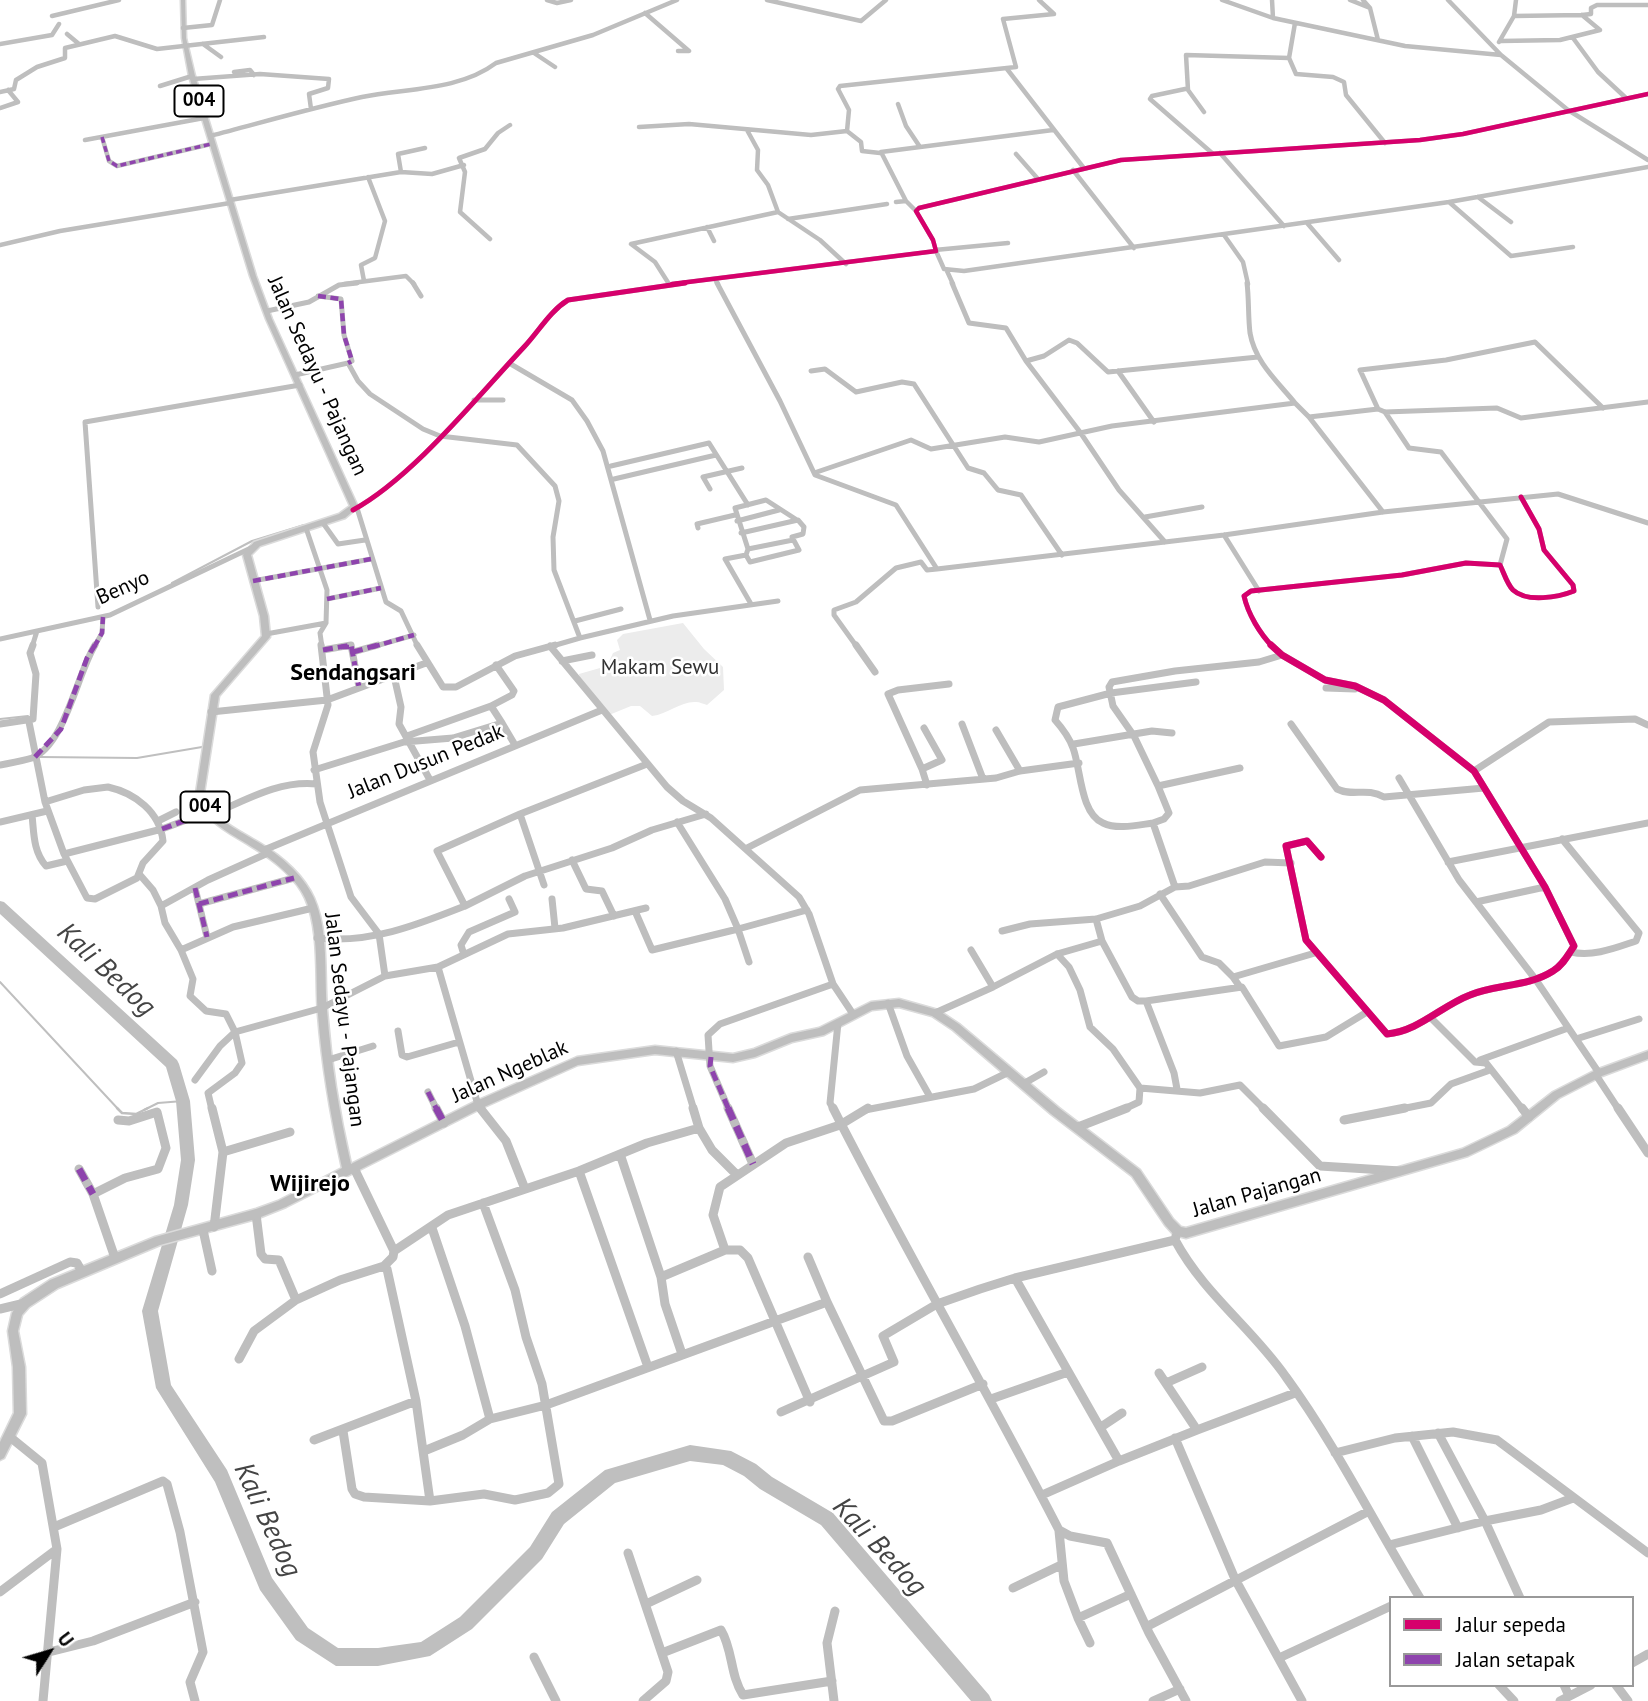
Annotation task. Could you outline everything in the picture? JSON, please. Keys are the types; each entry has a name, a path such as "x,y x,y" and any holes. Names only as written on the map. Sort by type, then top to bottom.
{"main road":[{"name":"Jalan Sedayu - Pajangan","path":"183,0 185,46 192,78 230,202 267,311 355,509 253,547"},
{"path":"253,547 247,558 267,634"},
{"name":"004","path":"209,813 200,793 211,712 218,691 267,634"},
{"name":"Jalan Sedayu - Pajangan","path":"209,813 266,852 308,895 313,908 317,938 328,1060 351,1170"},
{"name":"Jalan Pajangan","path":"853,1014 888,1003 899,1003 935,1013 956,1027 1140,1177 1176,1236 1464,1153 1505,1135 1556,1095 1597,1074 1648,1055"},
{"name":"Jalan Ngeblak","path":"25,1303 54,1284 159,1240 256,1214 351,1170 478,1105 577,1061 632,1051 676,1051 725,1058 755,1054 792,1038 821,1032 853,1014"},
{"path":"0,1454 10,1437 21,1406 19,1367 13,1331 18,1313 25,1303"}],"street":[{"path":"52,16 120,0"},
{"path":"183,28 212,25 220,0"},
{"path":"547,0 559,3 571,0"},
{"path":"210,136 362,97 455,82 483,73 496,63 593,36 677,0"},
{"path":"766,0 861,21 886,0"},
{"path":"847,131 849,113 838,89 840,86 1016,68 1003,19 1054,14 1039,0"},
{"path":"1222,0 1273,18 1378,40 1501,55"},
{"path":"1272,0 1273,18"},
{"path":"1350,0 1370,8"},
{"path":"1363,0 1370,8 1378,40"},
{"path":"1448,0 1501,55 1567,110 1648,160"},
{"path":"1501,41 1514,16 1516,0"},
{"path":"1514,16 1582,15 1591,14 1591,8 1597,5 1635,2 1648,5"},
{"path":"645,12 689,51 678,51"},
{"path":"1493,46 1501,41 1573,38 1600,30 1582,15"},
{"path":"1295,23 1289,58 1296,74 1333,77 1344,82 1346,95 1385,143"},
{"path":"67,34 79,44"},
{"path":"0,92 15,88 15,81 19,77 65,58 64,48 115,36 155,48 264,37"},
{"path":"1573,38 1598,72 1626,98"},
{"path":"203,44 221,57"},
{"path":"534,53 555,67"},
{"path":"1203,112 1190,99 1185,89 1189,69 1187,55 1289,58"},
{"path":"1006,69 1083,167"},
{"path":"160,86 223,74 232,77 276,73 329,79 328,88 309,94 311,109"},
{"path":"1185,89 1152,96 1150,99 1213,154"},
{"path":"0,107 18,102 8,90"},
{"path":"916,211 1083,167 1148,157 1385,143 1463,134 1647,95"},
{"path":"898,104 906,126 920,147"},
{"path":"85,140 204,118"},
{"path":"639,127 684,124 811,135 847,131 861,142 862,151 880,153 1053,130"},
{"path":"490,239 460,212 464,165 460,157 485,149 498,133 510,125"},
{"path":"747,130 747,134 758,145 760,159 757,170 768,185 778,212 820,240 846,264"},
{"path":"102,137 109,161 115,166 211,144"},
{"path":"401,172 398,154 425,148"},
{"path":"880,153 906,201 916,211 933,240 969,323 973,326 1006,328 1026,361 1080,432 1119,490 1146,517 1165,542"},
{"path":"1220,153 1284,226"},
{"path":"1016,154 1038,179"},
{"path":"0,245 60,231 368,177 401,172 428,174 464,165"},
{"path":"947,271 1134,248 1449,202 1648,167"},
{"path":"1073,170 1134,248"},
{"path":"364,281 362,265 375,258 385,225 368,177"},
{"path":"1479,197 1511,222"},
{"path":"896,202 906,201"},
{"path":"1449,202 1511,256 1573,247"},
{"path":"788,219 887,204"},
{"path":"669,284 655,262 631,244 778,212"},
{"path":"1307,223 1339,260"},
{"path":"707,227 713,241"},
{"path":"1224,235 1243,257 1249,287 1254,349 1258,357 1383,512"},
{"path":"778,601 650,621 532,650 496,665 456,687 446,689 439,684 426,663 401,611 386,602 355,509 414,463 562,303 582,296 669,284 1008,243"},
{"path":"267,311 307,302 332,287 364,281 408,277 421,296"},
{"path":"715,279 802,442 814,473 819,478 896,505 937,569"},
{"path":"295,375 352,361 344,335 341,299 318,296"},
{"path":"1026,361 1044,356 1062,343 1073,340 1104,372 1258,357"},
{"path":"1378,409 1360,370 1446,360 1535,342 1603,408"},
{"path":"348,363 358,381 370,394 424,429 440,436 517,445 549,477 559,502 553,537 554,570 580,638"},
{"path":"509,363 572,400 587,421 605,458 650,621"},
{"path":"811,371 825,369 856,392 902,382 914,384 968,468 984,473 998,490 1021,495 1062,555"},
{"path":"1118,371 1154,422"},
{"path":"98,607 85,422 300,385"},
{"path":"474,400 503,400"},
{"path":"1309,417 1378,409 1385,412 1497,408 1521,418 1648,402"},
{"path":"814,473 907,440 916,440 931,449 1011,436 1039,442 1080,432 1295,403"},
{"path":"1385,412 1409,448 1441,452 1507,539 1500,565 1513,590 1522,595 1551,597 1575,590 1544,550 1539,529 1521,497"},
{"path":"716,454 616,482 610,463 709,443 730,471 748,505"},
{"path":"664,444 675,464"},
{"path":"709,489 703,477 742,468"},
{"path":"875,672 834,615 834,610 856,602 901,565 922,563 927,570 937,569 1224,535 1383,512 1562,494 1648,523"},
{"path":"769,501 804,527 803,534 792,537 793,540 799,550 750,562 735,508 769,501"},
{"path":"1146,517 1202,508"},
{"path":"698,527 697,524 779,510"},
{"path":"741,533 798,520"},
{"path":"323,523 338,544 365,540"},
{"path":"306,528 327,590 326,623 320,634 328,705 313,752 314,770 351,897 379,934 385,976"},
{"path":"1224,535 1259,591"},
{"path":"751,604 724,559 793,540"},
{"name":"Benyo","path":"0,639 103,617 253,547"},
{"path":"253,581 371,559"},
{"path":"1321,857 1309,842 1289,843 1286,846 1306,940 1389,1034 1431,1018 1460,998 1476,992 1536,980 1559,968 1571,952 1573,940 1545,887 1474,771 1384,700 1363,689 1325,680 1282,655 1266,640 1246,606 1245,594 1259,591 1402,575 1466,563 1500,565"},
{"path":"327,599 381,588"},
{"path":"575,621 621,609"},
{"path":"0,765 35,757 61,729 87,658 102,633 103,617"},
{"path":"267,634 326,623"},
{"path":"37,631 30,653 37,674 35,714 30,721 46,807 66,858 87,898 95,899 140,875"},
{"path":"353,652 414,635"},
{"path":"323,650 351,645 359,687"},
{"path":"550,646 674,794 706,814 799,897 807,910 833,984 853,1014"},
{"path":"1195,682 1111,693 1057,707 1055,720 1074,744 1083,792 1091,814 1097,821 1107,825 1153,823 1164,819 1169,813 1134,736 1113,706 1111,693 1109,687 1115,680 1259,662 1282,655"},
{"path":"562,661 592,656"},
{"path":"211,712 327,700 426,663"},
{"path":"314,770 409,739 491,706 514,693 496,665"},
{"path":"394,676 401,707 398,720 430,780"},
{"path":"927,785 888,694 898,690 948,684"},
{"path":"1326,688 1363,689"},
{"path":"491,706 515,745"},
{"name":"Jalan Dusun Pedak","path":"161,906 327,822 603,710"},
{"path":"1474,771 1549,722 1635,719 1648,725"},
{"path":"0,724 30,721"},
{"path":"409,739 453,738 502,723"},
{"path":"1291,723 1339,791 1347,793 1370,789 1384,797 1484,788"},
{"path":"962,724 983,779"},
{"path":"922,769 942,761 925,728"},
{"path":"996,730 1020,771"},
{"path":"1074,744 1152,731 1172,733"},
{"path":"747,848 860,790 983,779 1079,763"},
{"path":"465,906 437,851 520,814 647,764"},
{"path":"1158,786 1240,768"},
{"path":"1399,778 1448,862 1536,980 1648,1153"},
{"path":"32,815 35,845 40,860 46,866 209,813 283,785 296,782 317,784"},
{"path":"0,822 32,815 90,788 111,787 127,791 160,820 163,841 141,866 140,875 153,890 165,923 181,950 193,979 190,996 206,1011 224,1012 235,1032 242,1063 235,1075 216,1084 208,1093 222,1152 205,1229 212,1271"},
{"path":"160,820 176,812"},
{"path":"520,814 544,885"},
{"path":"317,938 340,942 379,934 465,906 539,871 706,814"},
{"path":"677,822 725,899 749,962"},
{"path":"1153,823 1175,887"},
{"path":"1448,862 1648,823"},
{"path":"1562,839 1639,933 1636,941 1626,944 1592,953 1571,952"},
{"path":"572,860 582,884 586,889 602,891 614,916"},
{"path":"1002,931 1009,932 1030,924 1096,919 1140,906 1175,887 1189,887 1265,862 1291,863"},
{"path":"199,904 294,878"},
{"path":"464,955 461,945 469,932 515,912 503,887"},
{"path":"1476,902 1545,887"},
{"path":"195,888 207,937"},
{"path":"1160,894 1202,957 1219,963 1244,989 1279,1046 1326,1037 1367,1012"},
{"path":"552,899 555,928"},
{"path":"181,950 233,926 313,908"},
{"path":"195,1080 220,1046 235,1032 322,1008 385,976 438,967 508,934 555,928 646,908"},
{"path":"635,911 652,950 807,910"},
{"path":"1096,919 1102,941 1132,997 1138,1001 1240,987"},
{"path":"935,1013 1057,954 1102,941"},
{"path":"971,950 993,987"},
{"path":"1233,977 1315,953"},
{"path":"1057,954 1069,967 1080,990 1090,1027 1113,1049 1140,1088 1139,1102 1135,1105 1078,1127"},
{"path":"438,967 478,1105 506,1141 525,1189"},
{"path":"753,1164 710,1066 708,1035 720,1024 833,984"},
{"path":"1146,1001 1174,1073 1177,1089"},
{"path":"888,1003 907,1056 929,1095"},
{"path":"1431,1018 1474,1060 1484,1062 1529,1117"},
{"path":"1576,1039 1639,1019"},
{"path":"838,1023 830,1103 893,1226 1042,1494 1059,1531 1063,1581 1090,1643"},
{"path":"1474,1060 1484,1059 1568,1028"},
{"path":"398,1031 402,1055 407,1056 459,1042"},
{"path":"328,1060 373,1046"},
{"path":"676,1051 699,1128 712,1150 736,1174"},
{"path":"1344,1120 1431,1103 1451,1084 1490,1070"},
{"path":"725,1250 713,1215 714,1203 720,1187 736,1174 786,1143 840,1125 868,1108 974,1088 999,1079 1009,1072"},
{"path":"1023,1084 1044,1072"},
{"path":"1140,1088 1200,1093 1242,1085 1274,1122 1320,1166 1382,1167 1400,1171"},
{"path":"428,1092 444,1123"},
{"path":"93,1194 125,1178 157,1170 166,1155 167,1140 157,1112 129,1121 118,1120"},
{"path":"394,1251 448,1215 699,1128"},
{"path":"222,1152 290,1132"},
{"path":"620,1154 661,1277 665,1304 682,1354"},
{"path":"79,1169 93,1194 115,1258"},
{"path":"239,1359 254,1331 296,1300 340,1280 384,1266 393,1257 394,1251 351,1170"},
{"path":"579,1171 648,1367"},
{"path":"343,1431 355,1494 380,1499 429,1501 484,1494 515,1500 556,1488 560,1482 546,1405 514,1290 483,1203"},
{"path":"256,1214 261,1254 265,1259 279,1260 296,1300"},
{"path":"432,1228 465,1326 490,1419"},
{"path":"781,1412 810,1402 894,1362 883,1336 937,1304 1015,1278 1176,1236 1208,1294 1257,1341 1295,1393 1335,1453 1416,1596"},
{"path":"661,1277 725,1250 735,1248 748,1258 810,1402"},
{"path":"808,1257 881,1418 887,1422 983,1384"},
{"path":"0,1294 70,1262 77,1263 82,1272"},
{"path":"384,1266 388,1273 416,1401 429,1501"},
{"path":"1015,1278 1119,1461"},
{"path":"0,1309 25,1303"},
{"path":"424,1451 490,1419 546,1405 827,1303"},
{"path":"1166,1383 1202,1367"},
{"path":"991,1399 1068,1372"},
{"path":"1160,1373 1197,1430"},
{"path":"1042,1494 1175,1438 1295,1393"},
{"path":"314,1440 416,1401"},
{"path":"1101,1427 1122,1413"},
{"path":"1335,1453 1412,1436 1453,1432 1501,1442 1648,1553"},
{"path":"1438,1433 1485,1521 1519,1596"},
{"path":"1412,1436 1458,1528"},
{"path":"10,1437 42,1463 58,1549 43,1701"},
{"path":"1175,1438 1235,1579 1302,1701"},
{"path":"54,1527 163,1481 167,1484 180,1532 203,1652 190,1682 195,1701"},
{"path":"1389,1545 1541,1510 1573,1497"},
{"path":"1146,1627 1235,1579 1289,1555 1369,1511"},
{"path":"1059,1531 1067,1536 1105,1540 1146,1627 1186,1701"},
{"path":"0,1592 58,1549"},
{"path":"628,1553 668,1677 642,1700"},
{"path":"1013,1588 1061,1565"},
{"path":"646,1604 697,1580"},
{"path":"1078,1618 1131,1594"},
{"path":"49,1652 93,1641 195,1602"},
{"path":"1279,1658 1389,1607"},
{"path":"834,1701 827,1643 835,1611"},
{"path":"662,1653 721,1630 727,1641 738,1688 743,1695 832,1681"},
{"path":"534,1657 556,1701"},
{"path":"1501,1687 1514,1701"},
{"path":"1565,1699 1587,1687"},
{"path":"1153,1701 1180,1689"}],"green space":[{"name":"Makam Sewu","path":"683,623 723,667 724,690 707,705 690,702 652,716 640,706 631,706 609,715 580,680 579,674 607,666 613,653 620,650 617,640 623,634"}],"waterway":[{"path":"0,44 52,35 59,24"},
{"path":"172,583 252,541 304,525"},
{"path":"0,719 28,716"},
{"path":"40,757 137,758 202,747"},
{"name":"Kali Bedog","path":"0,906 172,1064 183,1101 188,1160 181,1205 150,1311 164,1388 221,1476 266,1584 302,1634 336,1657 378,1657 424,1650 466,1623 536,1553 558,1518 611,1476 690,1453 725,1457 827,1519 983,1701"},
{"path":"0,982 119,1110"},
{"path":"119,1110 122,1113 136,1114 158,1103 183,1101"}],"marked path":[{"path":"102,137 109,161 117,166 211,144"},
{"path":"318,296 341,299 344,335 352,361 348,363"},
{"path":"253,581 371,559"},
{"path":"327,599 381,588"},
{"path":"35,757 61,729 87,658 102,633 103,617"},
{"path":"353,652 414,635"},
{"path":"323,650 351,645 359,687"},
{"path":"162,829 208,812"},
{"path":"199,904 294,878"},
{"path":"195,888 207,937"},
{"path":"711,1057 710,1066 753,1164"},
{"path":"428,1092 444,1123"},
{"path":"79,1169 93,1194"}],"cycle path":[{"path":"353,510 414,463 530,341 558,306 568,300 936,251 933,240 916,211 919,208 1121,160 1420,140 1463,134 1648,94"},
{"path":"1321,857 1307,841 1286,846 1306,940 1387,1034 1416,1026 1471,994 1539,978 1557,968 1574,946 1545,887 1474,771 1384,700 1355,686 1325,680 1282,655 1266,640 1246,606 1244,596 1251,591 1402,575 1466,563 1500,565 1513,590 1525,596 1552,596 1574,591 1573,585 1544,550 1539,529 1521,497"}],"district":[{"name":"Sendangsari","path":"353,673"},
{"name":"Wijirejo","path":"310,1184"}]}
